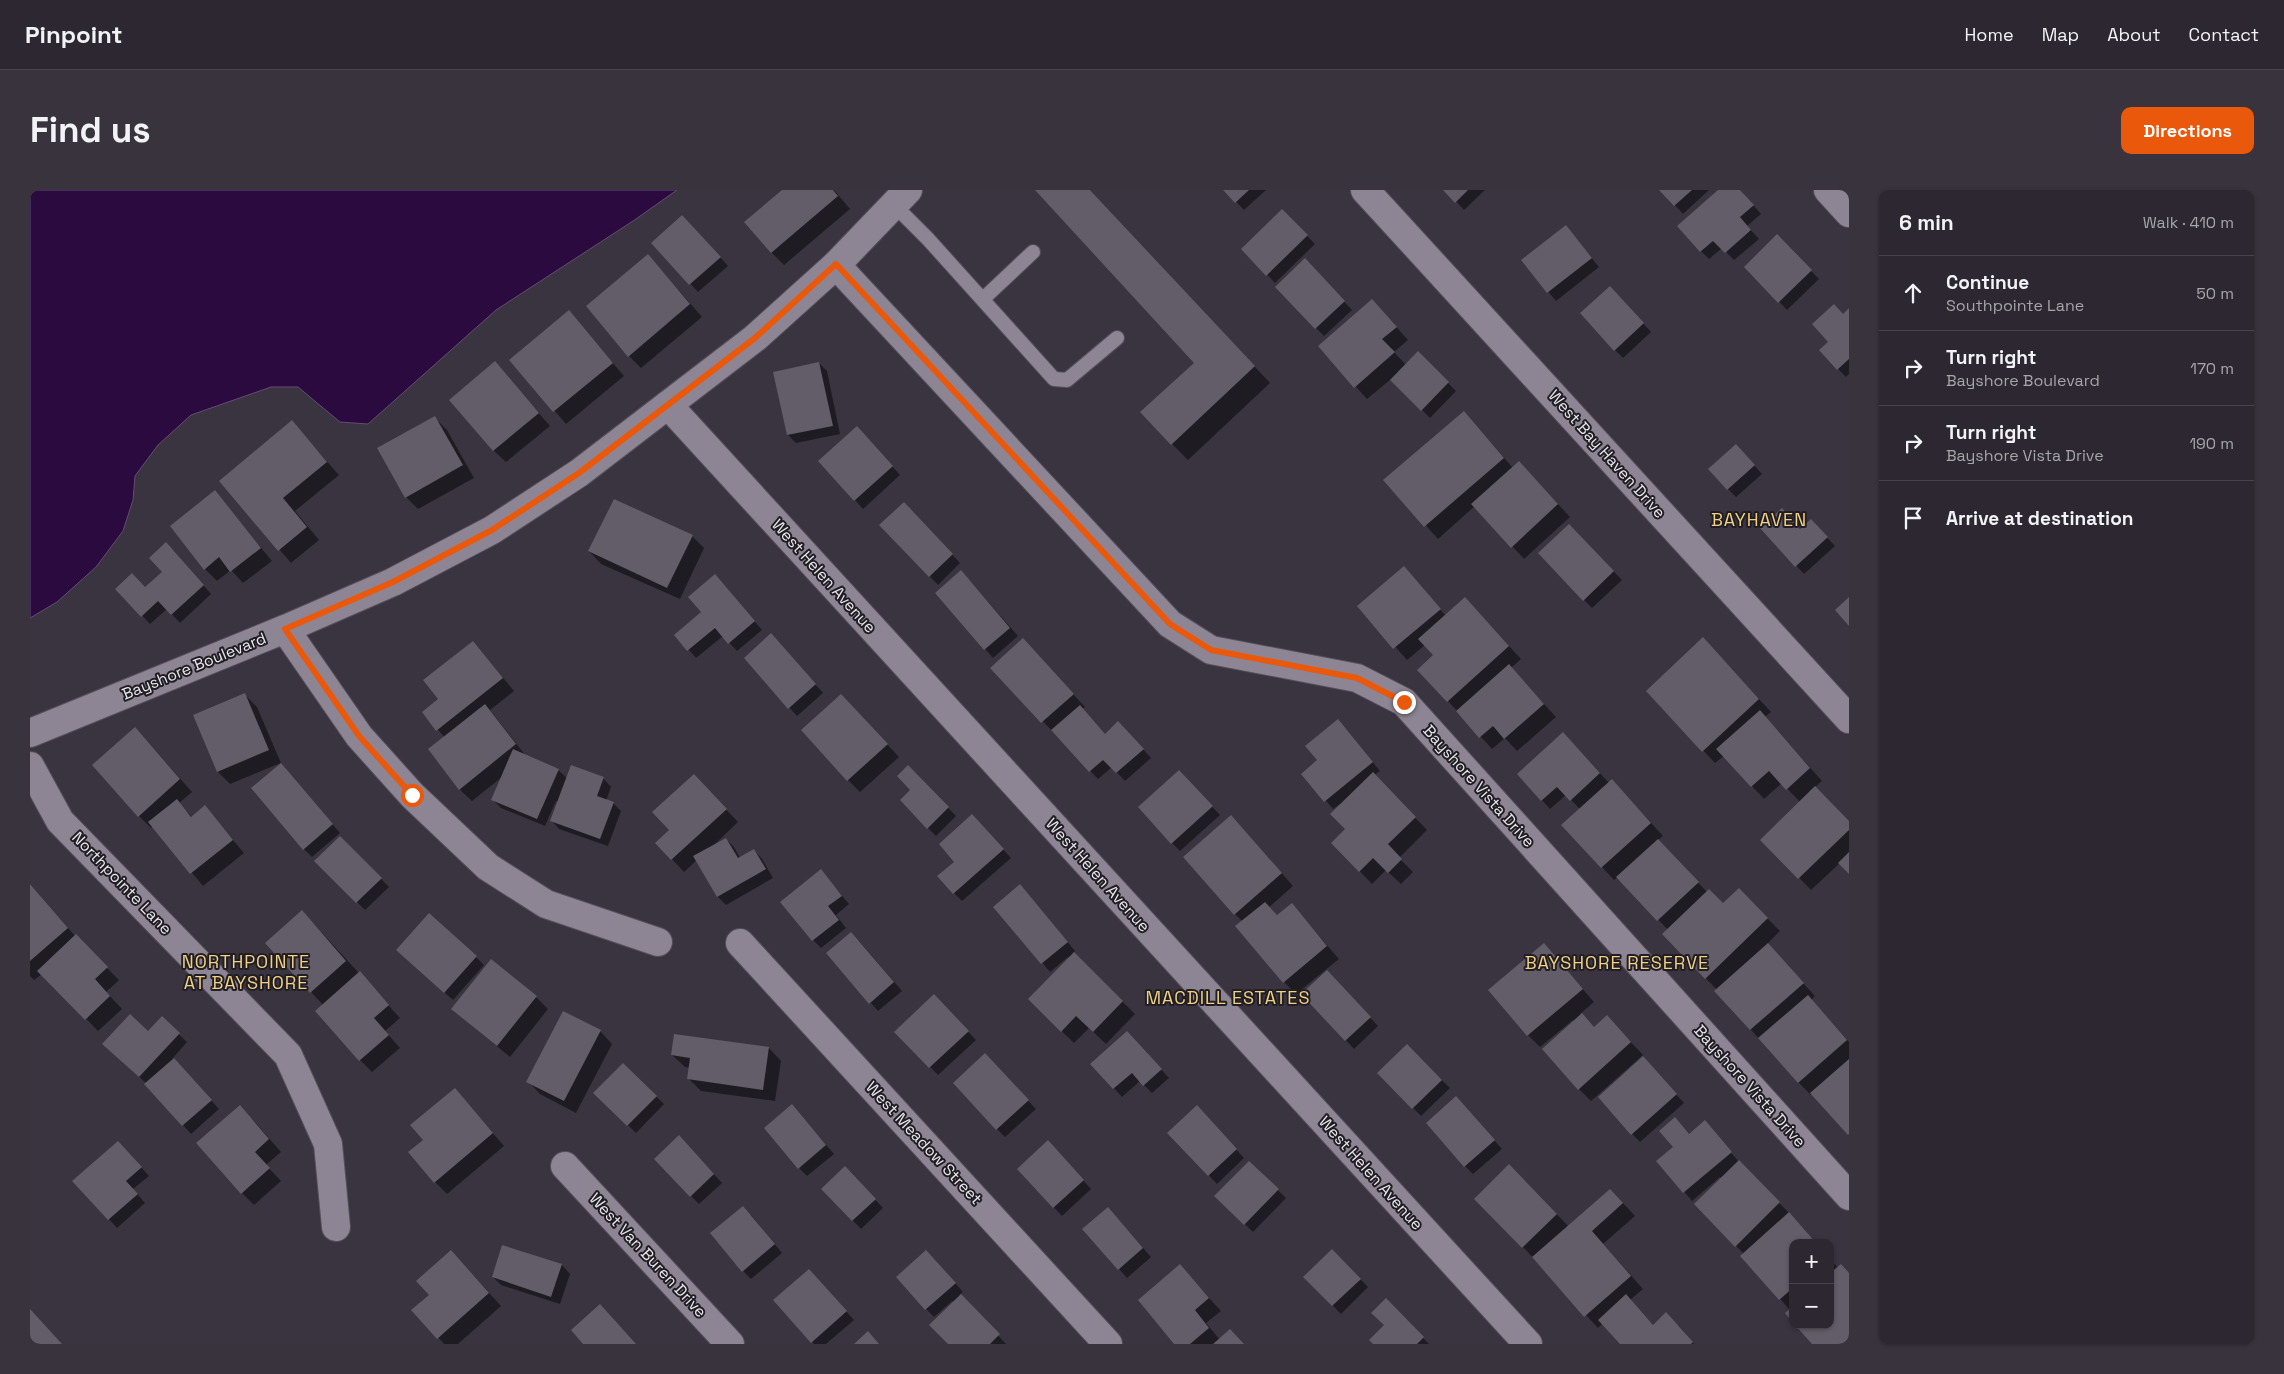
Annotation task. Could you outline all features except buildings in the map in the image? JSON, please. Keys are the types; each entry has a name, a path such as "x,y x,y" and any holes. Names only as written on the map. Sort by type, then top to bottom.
{"street":[{"name":"West Bay Haven Drive","path":"1365,190 1849,719"},
{"path":"1828,190 1849,213"},
{"name":"Bayshore Boulevard","path":"30,733 285,629 393,582 492,530 579,473 755,338 836,264 901,198"},
{"name":"Bayshore Vista Drive","path":"836,264 1170,624 1211,650 1357,678 1404,702 1849,1196"},
{"name":"West Helen Avenue","path":"668,405 1528,1344"},
{"path":"285,629 359,736 412,795 488,867 546,904 658,942"},
{"name":"Northpointe Lane","path":"30,766 60,821 288,1055 328,1144 336,1227"},
{"name":"West Meadow Street","path":"740,943 1108,1344"},
{"name":"West Van Buren Drive","path":"565,1166 730,1344"}],"lane":[{"path":"901,198 983,299 1054,379 1067,380 1117,338"},
{"path":"983,299 1033,252"}],"shaded area":[{"path":"30,190 677,190 633,221 496,310 368,424 340,422 298,387 271,387 191,415 158,445 135,476 133,500 123,531 96,567 57,602 30,618"}],"district":[{"name":"BAYHAVEN","path":"1759,519"},
{"name":"BAYSHORE RESERVE","path":"1617,962"},
{"name":"NORTHPOINTE AT BAYSHORE","path":"246,971"},
{"name":"MACDILL ESTATES","path":"1228,997"}],"route":[{"path":"412,795 359,736 285,629 393,582 492,530 579,473 755,338 836,264 1170,624 1211,650 1357,678 1404,702"}]}
